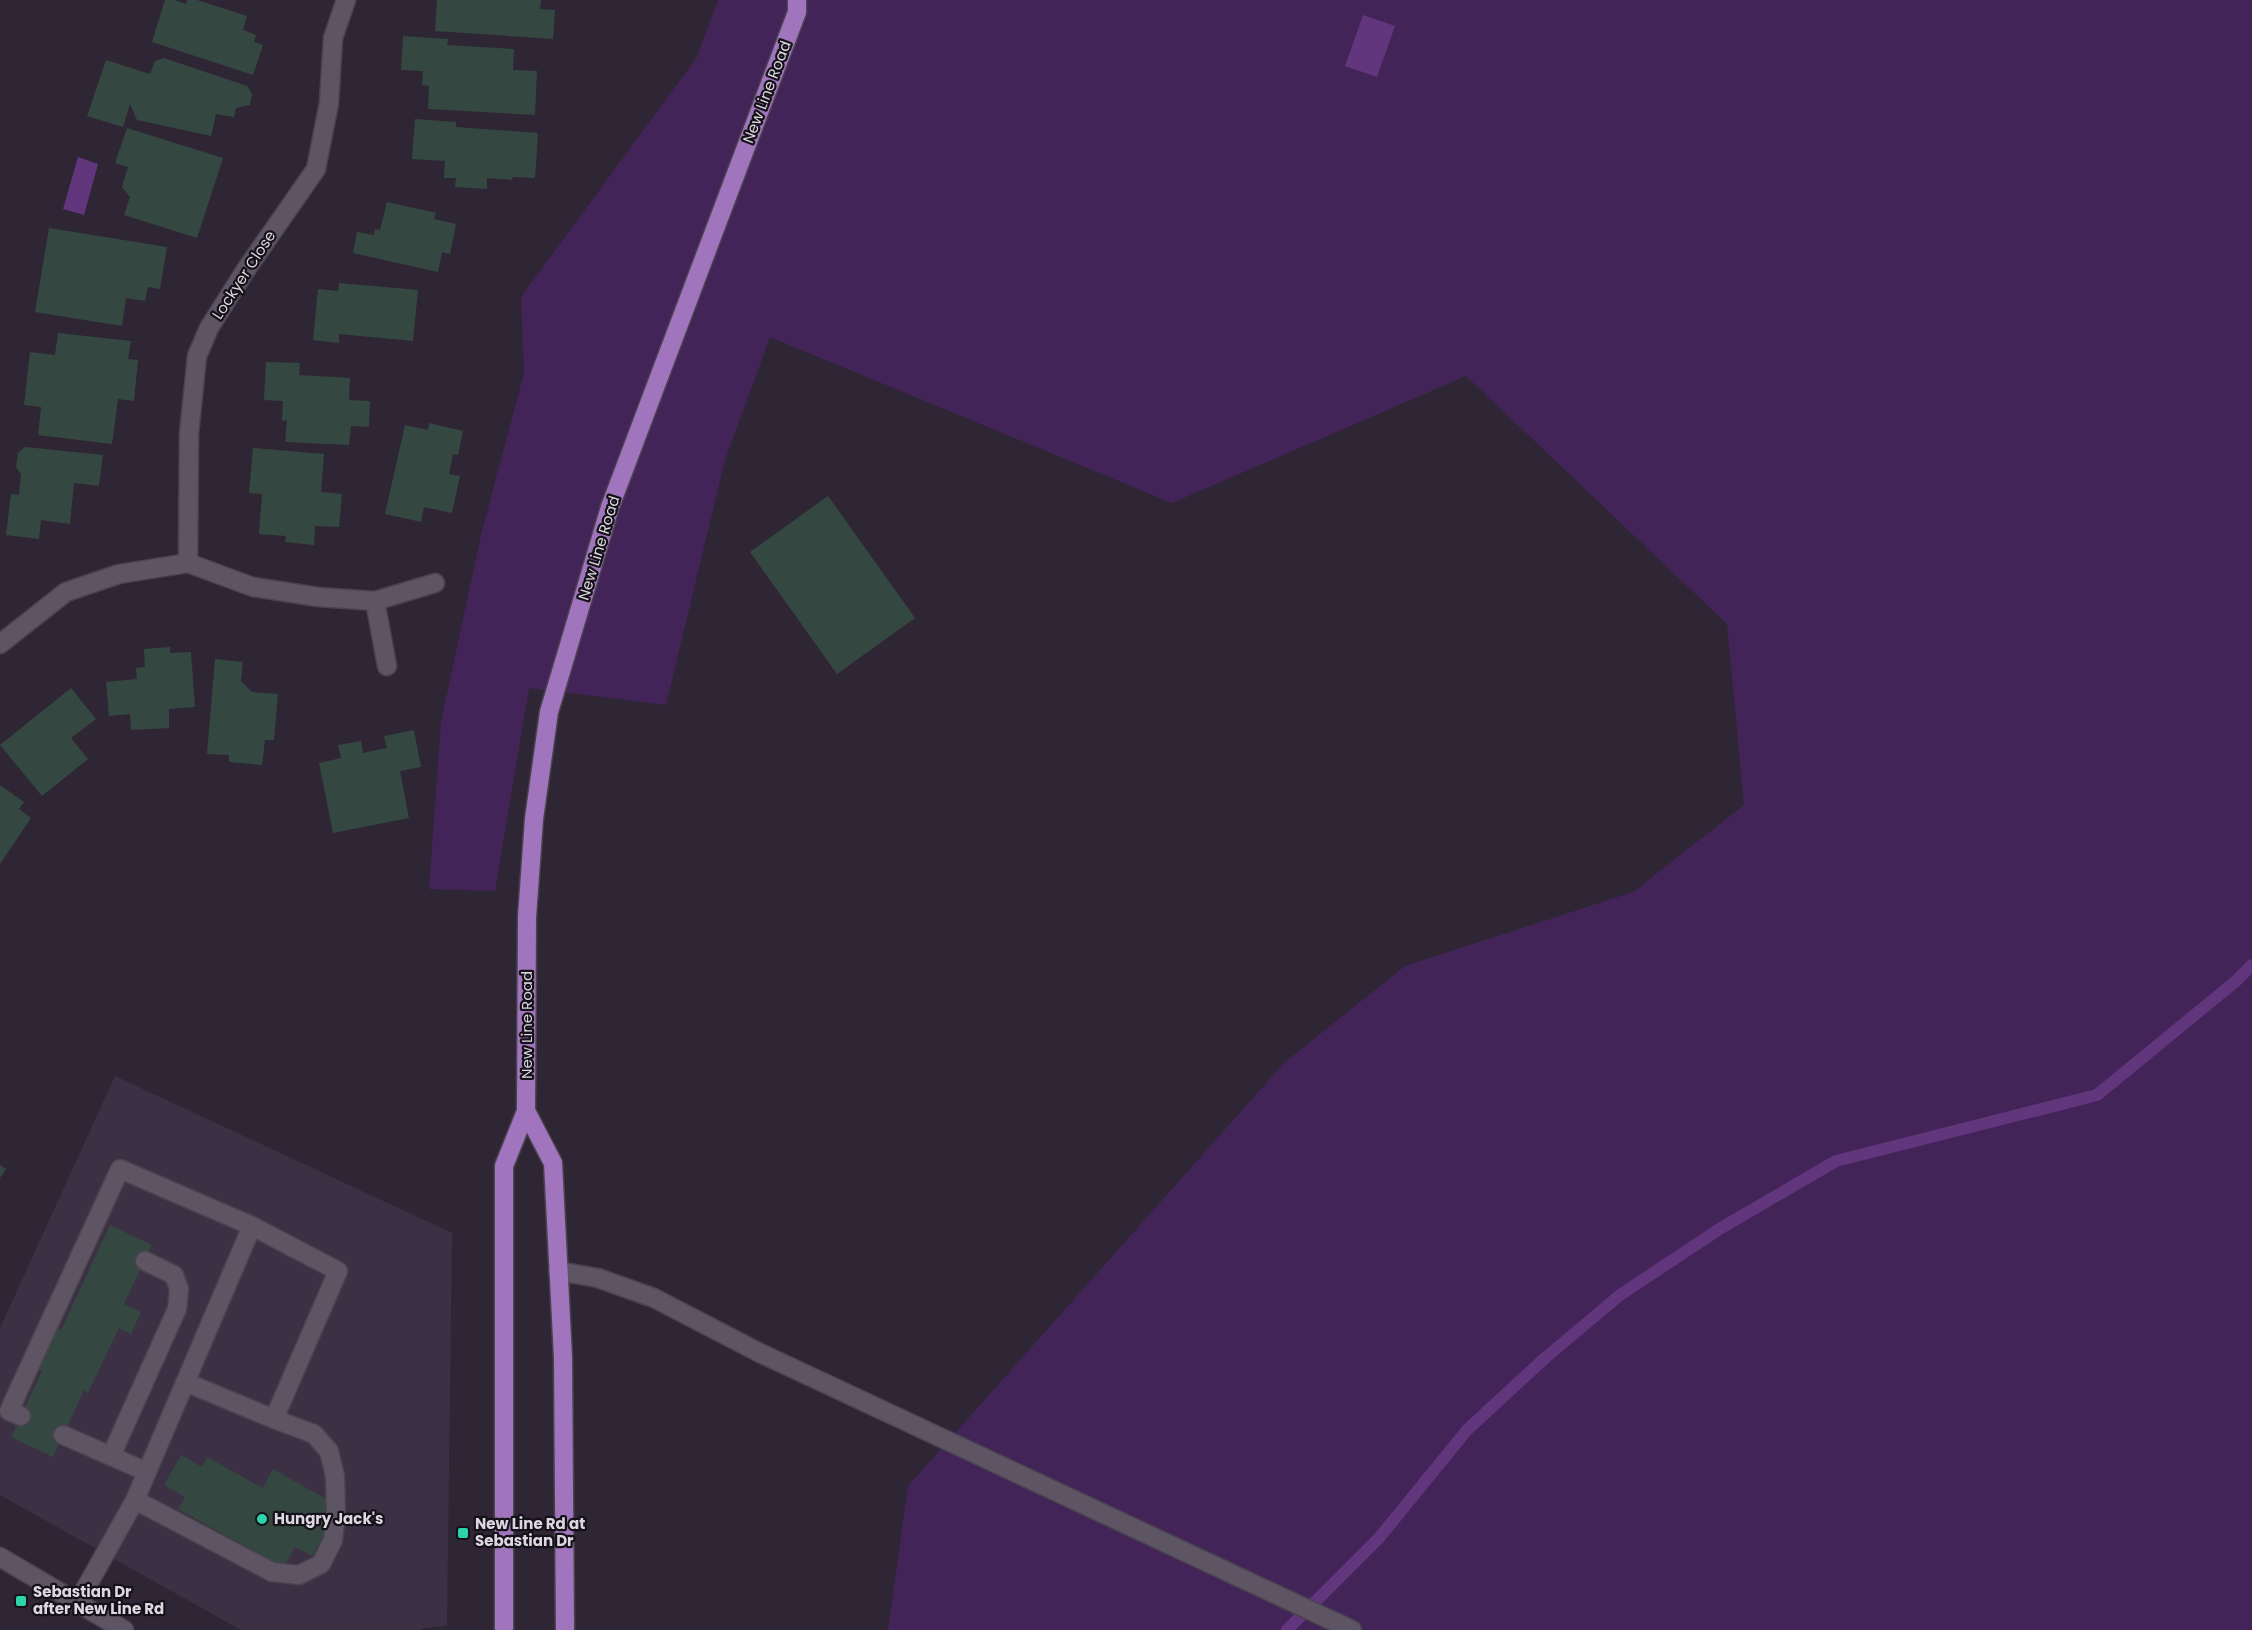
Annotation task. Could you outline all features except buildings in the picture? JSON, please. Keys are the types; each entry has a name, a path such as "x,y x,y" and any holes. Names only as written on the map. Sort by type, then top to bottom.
{"main road":[{"name":"New Line Road","path":"504,1630 504,1166 526,1111 527,917 534,819 549,712 610,507 801,4"},
{"name":"New Line Road","path":"526,1111 553,1163 563,1357 565,1630"}],"street":[{"name":"Lockyer Close","path":"188,563 189,434 197,356 209,328 245,271 316,169 329,104 333,38 346,0"},
{"path":"0,644 66,592 119,574 188,563 253,587 318,597 375,601 435,583"},
{"path":"375,601 387,666"},
{"path":"21,1416 9,1411 95,1240 120,1169 252,1226 338,1271 274,1419"},
{"path":"78,1602 135,1500 252,1226"},
{"path":"111,1456 177,1309 178,1289 174,1275 145,1261"},
{"path":"558,1271 598,1278 654,1298 759,1353 1352,1630"},
{"path":"135,1500 272,1572 299,1575 321,1564 333,1540 336,1514 335,1476 329,1451 314,1434 185,1382"},
{"path":"63,1435 147,1472"},
{"path":"0,1557 124,1630"}],"shaded area":[{"path":"718,0 2252,0 2252,1630 888,1630 908,1486 1285,1062 1405,966 1633,892 1744,805 1727,624 1466,376 1172,503 770,337 725,460 666,705 529,688 495,891 429,889 441,722 481,535 524,373 521,297 697,57"},
{"path":"1363,15 1395,26 1377,77 1345,66"},
{"path":"78,157 98,164 84,215 63,209"},
{"path":"115,1076 452,1233 447,1626 421,1630 241,1630 0,1495 0,1328"}],"waterway":[{"path":"1287,1630 1379,1538 1467,1430 1545,1358 1620,1295 1721,1228 1836,1161 2097,1095 2236,981 2252,965"}],"place":[{"name":"Hungry Jack's","path":"262,1519"},
{"name":"New Line Rd at Sebastian Dr","path":"463,1533"},
{"name":"Sebastian Dr after New Line Rd","path":"21,1601"}]}
